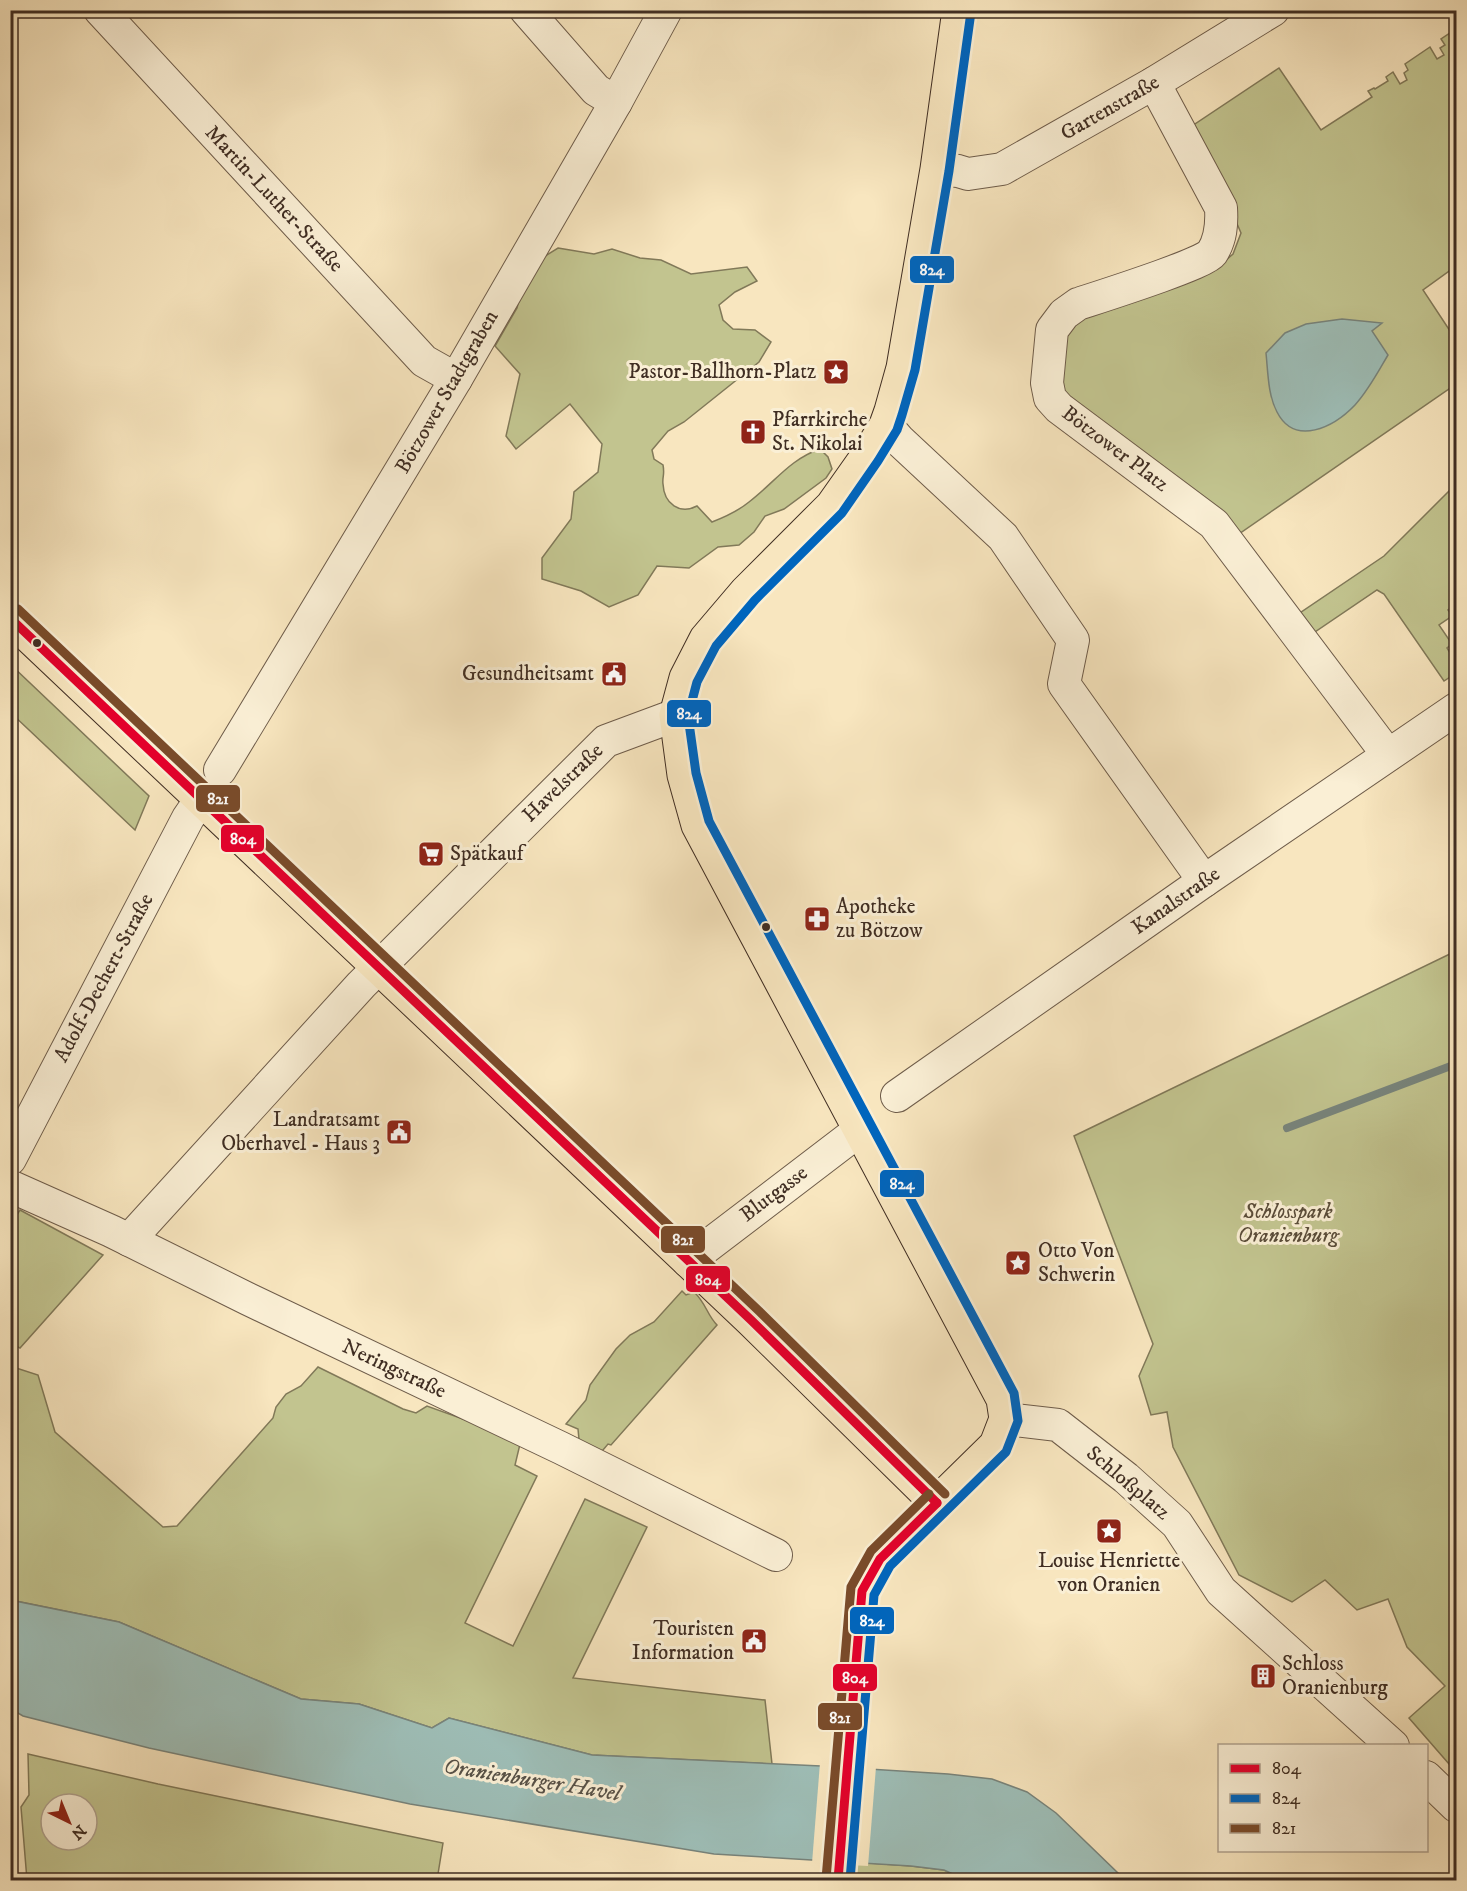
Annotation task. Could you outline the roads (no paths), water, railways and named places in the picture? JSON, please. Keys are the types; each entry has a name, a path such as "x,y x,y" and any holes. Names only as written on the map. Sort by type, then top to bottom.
{"main road":[{"path":"838,1881 862,1591 880,1559 996,1445 1006,1419 998,1386 698,825 684,775 676,715 686,678 706,639 746,592 832,506 886,425 903,368 937,169 958,10"},
{"path":"10,618 782,1349 937,1503"}],"street":[{"name":"Martin-Luther-Straße","path":"100,10 424,360 456,379"},
{"path":"526,10 596,90 616,102"},
{"name":"Bötzower Stadtgraben","path":"220,770 456,379 616,102 666,10"},
{"name":"Gartenstraße","path":"937,169 968,174 1002,169 1154,83 1273,10"},
{"name":"Bötzower Platz","path":"1154,83 1221,208 1222,225 1218,240 1211,255 1191,265 1078,304 1064,314 1052,330 1047,383 1050,398 1059,408 1214,524 1388,755"},
{"path":"886,425 899,440 1003,537 1073,640 1064,684 1204,881"},
{"name":"Kanalstraße","path":"897,1096 1204,881 1456,709"},
{"name":"Havelstraße","path":"129,1240 379,966 606,741 676,715"},
{"name":"Adolf-Dechert-Straße","path":"10,1159 188,818 201,799"},
{"name":"Blutgasse","path":"688,1261 861,1129"},
{"name":"Neringstraße","path":"10,1186 129,1240 561,1448 776,1555"},
{"name":"Schloßplatz","path":"1006,1419 1058,1425 1126,1478 1177,1524 1221,1591 1392,1744"},
{"path":"1428,1779 1456,1806"}],"water":[{"path":"1342,319 1382,323 1372,331 1388,355 1364,394 1346,413 1315,430 1294,429 1285,423 1274,405 1266,353 1285,333 1306,324"},
{"name":"Oranienburger Havel","path":"10,1600 119,1622 301,1699 359,1704 432,1728 449,1718 592,1755 821,1766 992,1779 1027,1792 1056,1813 1120,1875 1118,1880 966,1880 944,1870 911,1866 714,1854 410,1804 149,1748 23,1716 11,1709"}],"waterway":[{"path":"1287,1128 1456,1064"}],"place":[{"name":"Pastor-Ballhorn-Platz","path":"836,372"},
{"name":"Pfarrkirche St. Nikolai","path":"753,432"},
{"name":"Gesundheitsamt","path":"614,674"},
{"name":"Spätkauf","path":"431,854"},
{"name":"Apotheke zu Bötzow","path":"817,919"},
{"name":"Landratsamt Oberhavel - Haus 3","path":"399,1132"},
{"name":"Otto Von Schwerin","path":"1018,1263"},
{"name":"Louise Henriette von Oranien","path":"1109,1531"},
{"name":"Touristen Information","path":"754,1641"},
{"name":"Schloss Oranienburg","path":"1263,1676"}],"park label":[{"name":"Schlosspark Oranienburg","path":"1288,1224"}]}
